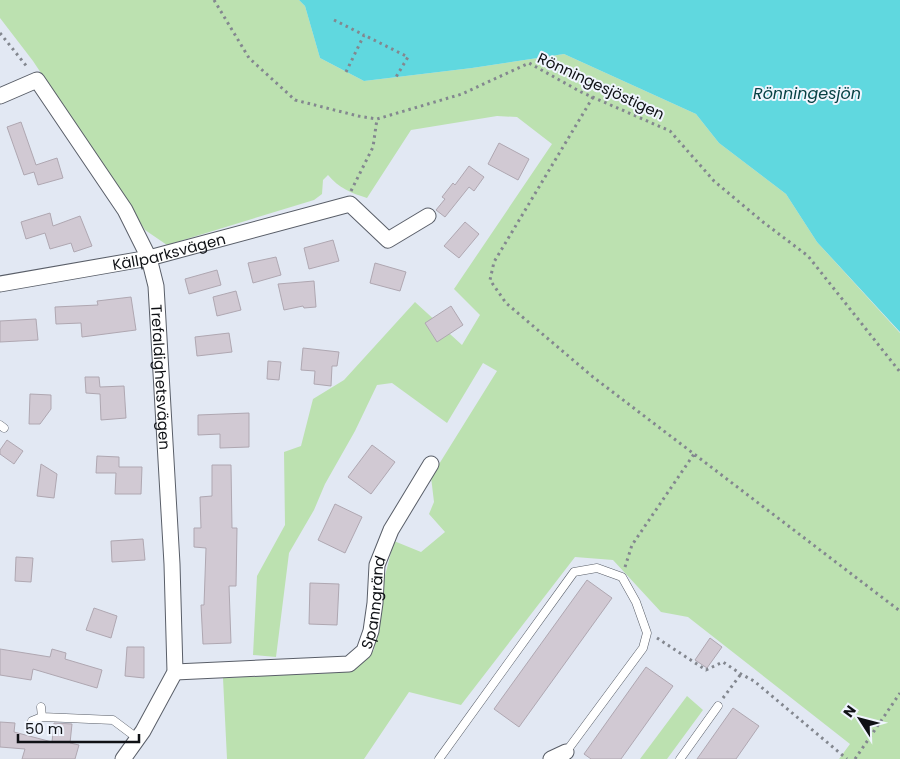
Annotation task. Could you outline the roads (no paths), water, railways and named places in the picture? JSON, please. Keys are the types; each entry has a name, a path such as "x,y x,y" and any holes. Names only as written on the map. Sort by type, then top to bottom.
{"street":[{"name":"Trefaldighetsvägen","path":"0,96 37,80 125,210 149,258 156,286 172,564 175,672"},
{"name":"Källparksvägen","path":"0,284 149,258 350,204 388,240 428,216"},
{"name":"Spanngränd","path":"175,672 349,664 364,651 371,631 377,565 391,530 431,464"},
{"path":"123,759 175,672"}],"lane":[{"path":"439,759 574,572 597,568 622,577 636,602 647,633 643,648 556,757"},
{"path":"680,759 718,706"},
{"path":"41,707 42,717"},
{"path":"32,720 42,717 113,720 137,738"}],"water":[{"name":"Rönningesjön","path":"299,0 900,0 900,332 817,242 786,194 719,143 696,114 564,54 472,68 364,81 320,58 305,6"}]}
